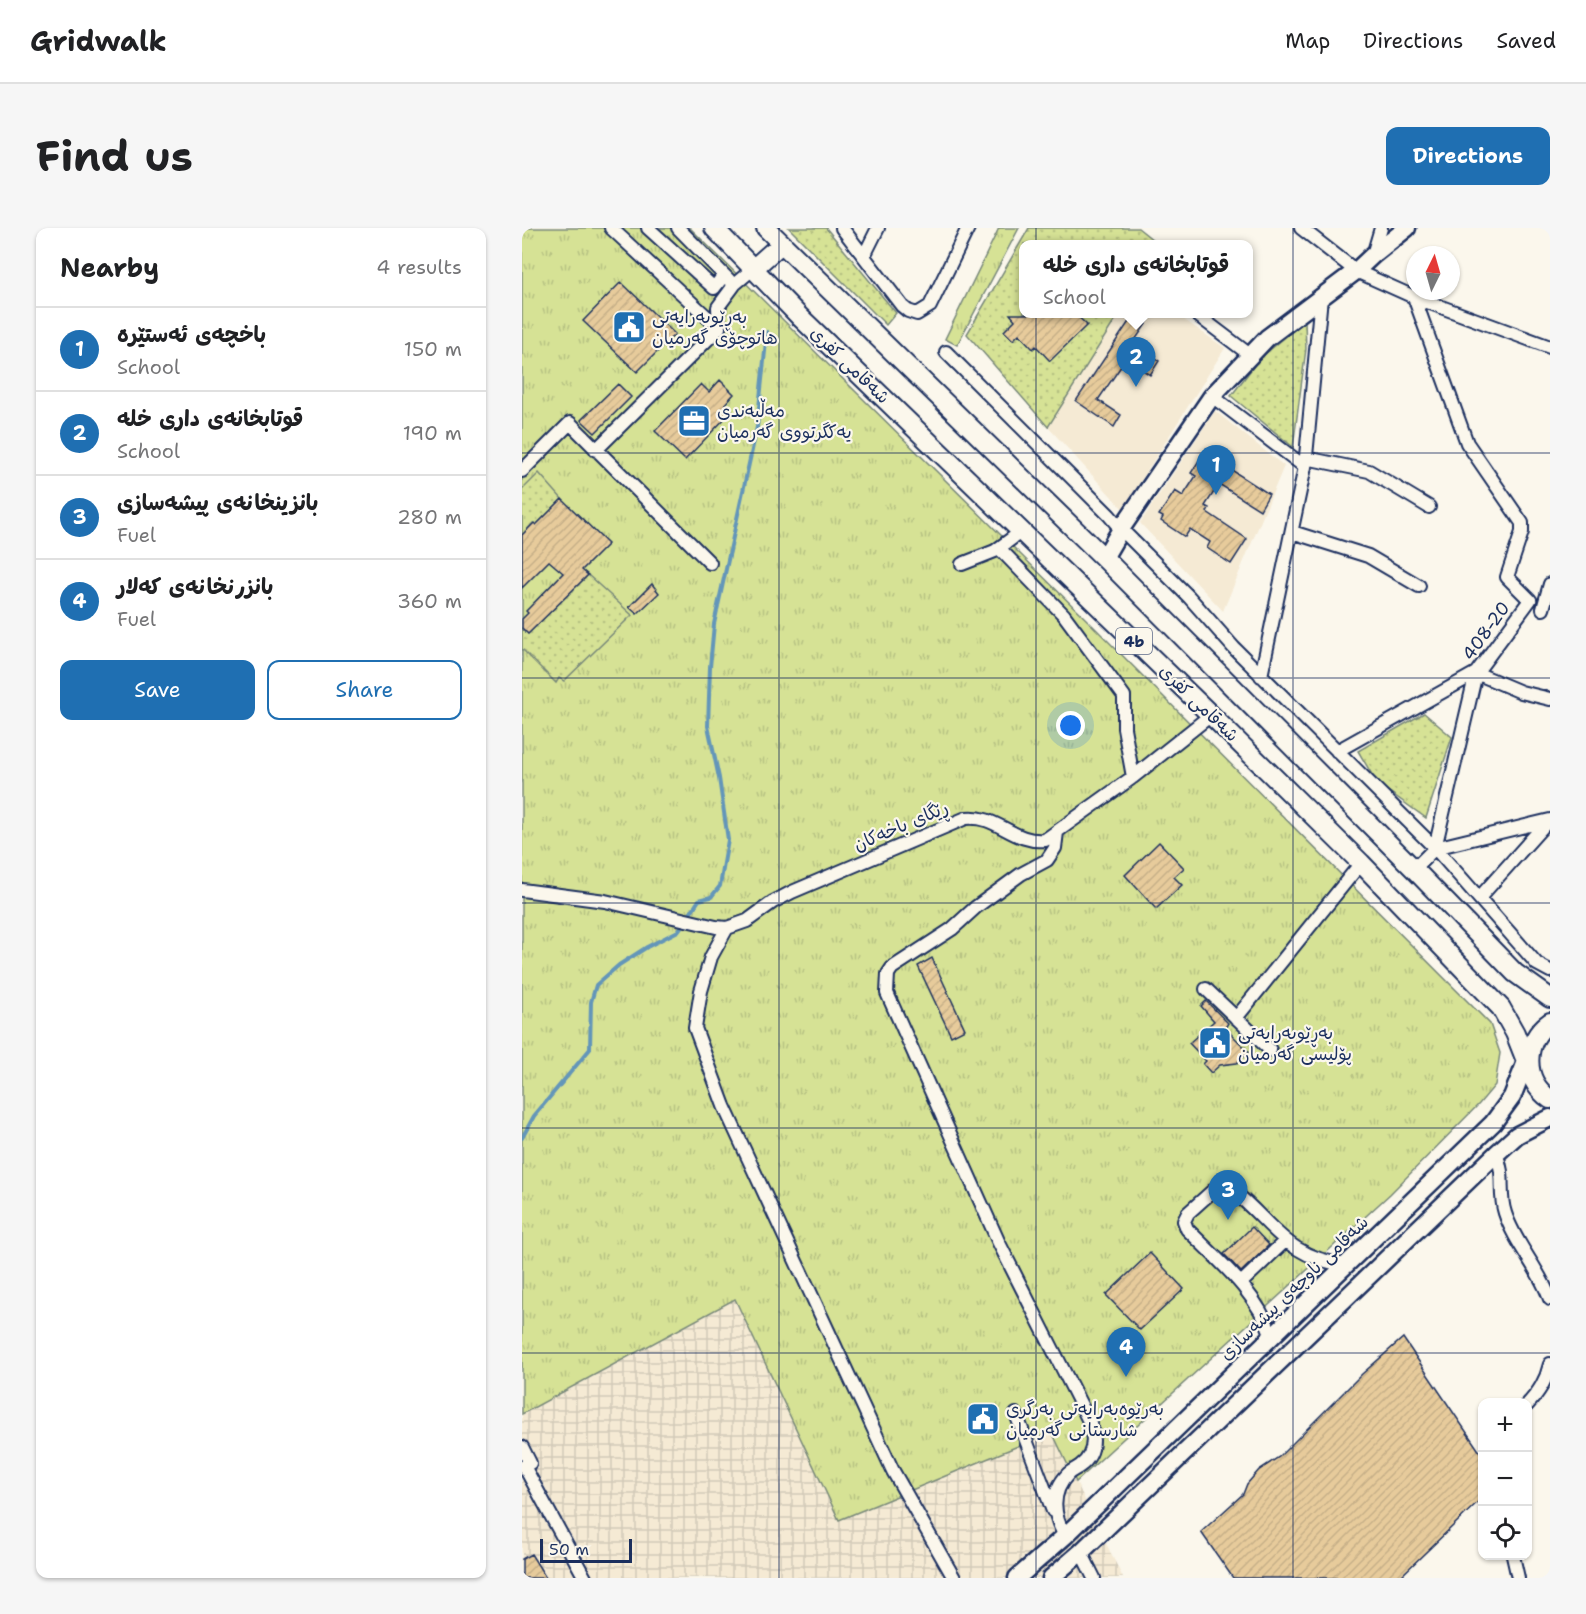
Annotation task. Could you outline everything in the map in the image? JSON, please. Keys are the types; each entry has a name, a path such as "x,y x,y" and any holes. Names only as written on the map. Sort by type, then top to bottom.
{"highway":[{"name":"شەقامی کفری","path":"714,228 800,316 1361,863 1501,1008 1515,1032 1538,1089 1550,1099"},
{"name":"شەقامی کفری","path":"766,228 1104,558 1515,973 1550,998"},
{"path":"754,268 781,244"},
{"path":"1528,1062 1533,1042 1539,1031 1550,1022"}],"main road":[{"path":"1104,558 1121,529 1212,396 1250,355 1281,327 1356,272 1372,255 1407,228"},
{"name":"شەقامی ناوچەی پیشەسازی","path":"1017,1578 1065,1536 1493,1123 1512,1097 1528,1062"},
{"path":"1051,1578 1081,1552 1496,1154 1517,1135 1550,1118"},
{"path":"1065,1536 1081,1552"}],"street":[{"path":"610,228 718,328"},
{"path":"648,228 714,288 724,275"},
{"path":"678,228 735,284"},
{"path":"842,228 902,306 917,314 930,306 968,228"},
{"path":"864,256 878,228"},
{"path":"1301,228 1356,272 1406,294"},
{"path":"1372,255 1381,228"},
{"path":"596,450 718,328 718,307 735,284 754,268"},
{"path":"1261,676 1306,462 1321,297"},
{"name":"408-20","path":"1415,300 1467,443 1522,522 1522,532 1507,577 1530,600 1476,673 1435,848"},
{"path":"1422,300 1550,347"},
{"path":"1201,318 1250,355"},
{"path":"946,352 1189,597 1261,676 1435,848 1537,963 1550,971"},
{"path":"1212,396 1306,462 1369,471 1429,507"},
{"path":"522,471 570,423 710,563"},
{"path":"962,564 999,548 1022,531"},
{"path":"1293,532 1368,556 1419,586"},
{"path":"999,548 1064,615 1124,696 1124,728 1133,777"},
{"path":"1530,600 1547,611 1550,584"},
{"path":"1337,751 1476,673 1521,692 1550,699"},
{"name":"ڕێگای باخەکان","path":"722,928 747,921 773,902 792,892 966,818 987,819 1007,831 1033,841 1045,840 1133,777 1211,715"},
{"path":"1414,869 1435,848 1548,821"},
{"path":"1479,897 1548,821"},
{"path":"1056,1521 1055,1503 1058,1491 1068,1474 1083,1464 1092,1451 1094,1437 1090,1423 999,1243 887,993 886,985 888,974 899,962 952,929 998,890 1021,874 1047,860 1055,848 1057,832"},
{"path":"1236,1018 1361,863"},
{"path":"522,890 605,901 722,928 701,991 695,1028 724,1106 893,1471 954,1578"},
{"path":"1206,989 1270,1050"},
{"path":"1496,1154 1502,1171 1504,1210 1515,1236 1550,1299"},
{"path":"1272,1336 1258,1306 1241,1283 1187,1229 1184,1221 1188,1213 1213,1190 1223,1186 1228,1187 1291,1246 1308,1255 1346,1265"},
{"path":"1241,1283 1285,1241"},
{"path":"1532,1399 1540,1390 1550,1364"},
{"path":"1016,1414 1056,1521 1065,1536"},
{"path":"522,1446 530,1463 524,1466 585,1578"},
{"path":"1081,1552 1090,1576"},
{"path":"1514,1560 1518,1578"}],"shaded area":[{"path":"1116,318 1182,318 1225,348 1123,509 1048,427"},
{"path":"1215,411 1284,466 1223,611 1140,523"},
{"path":"735,1299 839,1519 1052,1432 1123,1578 522,1578 522,1414"}],"green space":[{"path":"522,228 690,228 1089,622 1490,1024 1500,1053 1495,1085 1479,1104 1390,1194 1076,1482 1052,1432 839,1520 735,1299 522,1414"},
{"path":"789,228 826,228 896,313 886,325"},
{"path":"999,228 1019,228 957,345 945,339"},
{"path":"1029,228 1138,228 1153,240 1022,240"},
{"path":"1019,245 1019,318 1116,318 1048,427 967,334"},
{"path":"1305,321 1306,349 1293,447 1231,396 1260,358"},
{"path":"539,473 562,499 536,525 533,523 522,535 522,490"},
{"path":"588,575 632,615 564,681 559,678 556,683 522,649 522,628 528,634"},
{"path":"1424,713 1452,737 1426,818 1377,783 1358,751"}],"building":[{"name":"بەڕێوبەرایەتی هاتوچۆی گەرمیان","path":"621,282 675,334 637,372 583,321"},
{"path":"1010,314 1019,314 1019,318 1079,318 1087,325 1050,361 1036,346 1033,349 1019,334 1013,340 1004,331 1015,320"},
{"path":"1131,318 1150,318 1133,343 1159,361 1150,375 1126,359 1098,400 1121,415 1114,427 1076,401"},
{"name":"مەڵبەندی یەکگرتووی گەرمیان","path":"720,380 734,394 725,404 732,411 685,460 655,431 701,384 709,392"},
{"path":"618,384 631,397 595,433 581,420"},
{"path":"1207,448 1233,464 1230,469 1269,494 1260,510 1219,484 1205,506 1209,508 1207,512 1247,539 1231,564 1207,548 1210,542 1190,529 1185,537 1161,521 1163,517 1159,515 1175,491 1183,496 1196,476 1191,473"},
{"path":"562,499 608,544 582,570 588,575 528,634 522,628 522,619 528,613 526,611 563,573 549,561 522,588 522,535 534,523 536,525"},
{"path":"652,584 659,593 637,614 629,607"},
{"path":"1159,842 1184,868 1174,877 1182,885 1156,909 1125,875"},
{"path":"932,958 965,1029 951,1036 918,966"},
{"name":"بەڕێوبەرایەتی پۆلیسی گەرمیان","path":"1206,1001 1228,1023 1225,1028 1249,1052 1237,1063 1220,1065 1211,1073 1203,1064 1206,1061 1189,1043 1214,1021 1201,1006"},
{"path":"1252,1227 1269,1245 1241,1272 1224,1254"},
{"path":"1150,1253 1184,1289 1140,1330 1106,1295"},
{"path":"1403,1338 1478,1449 1478,1502 1399,1578 1233,1578 1201,1532 1243,1494 1247,1484 1259,1470 1279,1457 1362,1374"},
{"path":"531,1554 546,1578 522,1578 522,1559"}],"waterway":[{"path":"688,917 699,900 711,897 720,886 728,840 719,778 708,726 710,667 714,624 757,427 767,332"},
{"path":"522,1138 534,1116 590,1049 591,1002 596,985 619,965 678,931 684,923"}],"place":[{"name":"بەڕێوبەرایەتی هاتوچۆی گەرمیان","path":"629,327"},
{"name":"قوتابخانەی داری خلە","path":"1136,387"},
{"name":"مەڵبەندی یەکگرتووی گەرمیان","path":"694,421"},
{"name":"باخچەی ئەستێرە","path":"1216,495"},
{"name":"بەڕێوبەرایەتی پۆلیسی گەرمیان","path":"1215,1043"},
{"name":"بانزینخانەی پیشەسازی","path":"1228,1220"},
{"name":"بانزرنخانەی کەلار","path":"1126,1377"},
{"name":"بەرێوەبەرایەتی بەرگری شارستانی گەرمیان","path":"983,1419"}]}
